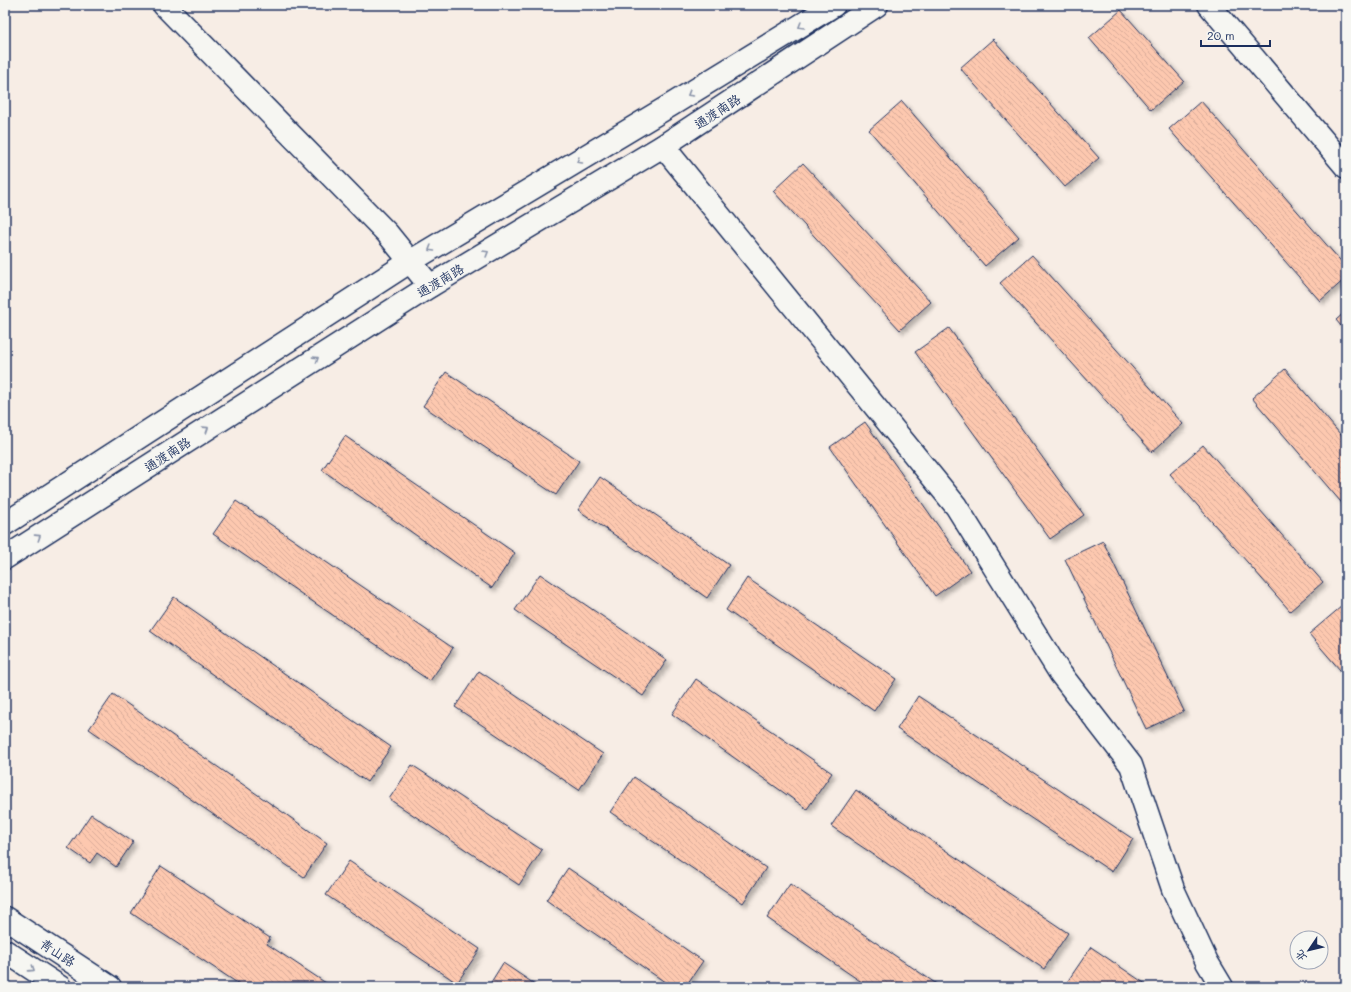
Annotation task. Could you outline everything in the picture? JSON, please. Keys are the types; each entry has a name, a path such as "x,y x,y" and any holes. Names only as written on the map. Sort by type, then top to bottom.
{"main road":[{"path":"164,5 387,233 430,286"},
{"path":"5,524 411,261 672,105 834,5"},
{"name":"通渡南路","path":"5,558 430,286 664,146 877,5"},
{"path":"1209,5 1346,167"},
{"path":"664,146 956,506 1060,673 1131,765 1173,889 1207,962 1222,987"},
{"name":"青山路","path":"5,918 110,987"},
{"path":"5,951 60,987"}],"building":[{"path":"1121,10 1184,81 1151,110 1089,38"},
{"path":"993,39 1099,158 1065,187 960,68"},
{"path":"902,101 1019,237 985,266 869,130"},
{"path":"1201,101 1346,267 1346,278 1320,301 1169,129"},
{"path":"803,163 931,302 900,330 773,191"},
{"path":"1032,255 1183,424 1152,452 1000,283"},
{"path":"1346,311 1346,332 1336,320"},
{"path":"949,328 1084,515 1050,539 915,352"},
{"path":"1285,369 1346,441 1346,508 1252,398"},
{"path":"446,372 579,461 556,495 423,406"},
{"path":"865,422 970,571 935,596 830,447"},
{"path":"345,436 515,553 492,588 322,470"},
{"path":"1203,445 1323,582 1290,611 1170,474"},
{"path":"600,477 729,565 707,598 578,510"},
{"path":"236,501 453,648 430,681 213,534"},
{"path":"1103,541 1184,711 1146,729 1065,559"},
{"path":"540,574 667,660 643,696 515,610"},
{"path":"747,578 896,679 874,711 726,610"},
{"path":"174,597 391,747 367,782 150,631"},
{"path":"1342,606 1346,611 1346,677 1309,634"},
{"path":"479,671 603,754 579,790 455,707"},
{"path":"696,679 832,773 807,809 672,714"},
{"path":"113,694 327,843 304,877 89,729"},
{"path":"918,696 1133,839 1112,872 897,729"},
{"path":"412,765 542,850 519,885 389,799"},
{"path":"634,777 766,868 743,903 610,812"},
{"path":"856,790 1068,933 1044,969 831,826"},
{"path":"91,814 133,842 116,867 97,853 90,863 68,848"},
{"path":"349,861 480,949 457,983 326,895"},
{"path":"161,866 270,938 267,944 332,987 237,987 239,984 131,913"},
{"path":"568,868 703,961 685,987 672,987 546,900"},
{"path":"790,884 941,987 869,987 767,918"},
{"path":"1091,947 1150,987 1068,987 1065,985"},
{"path":"503,963 539,987 488,987"}]}
